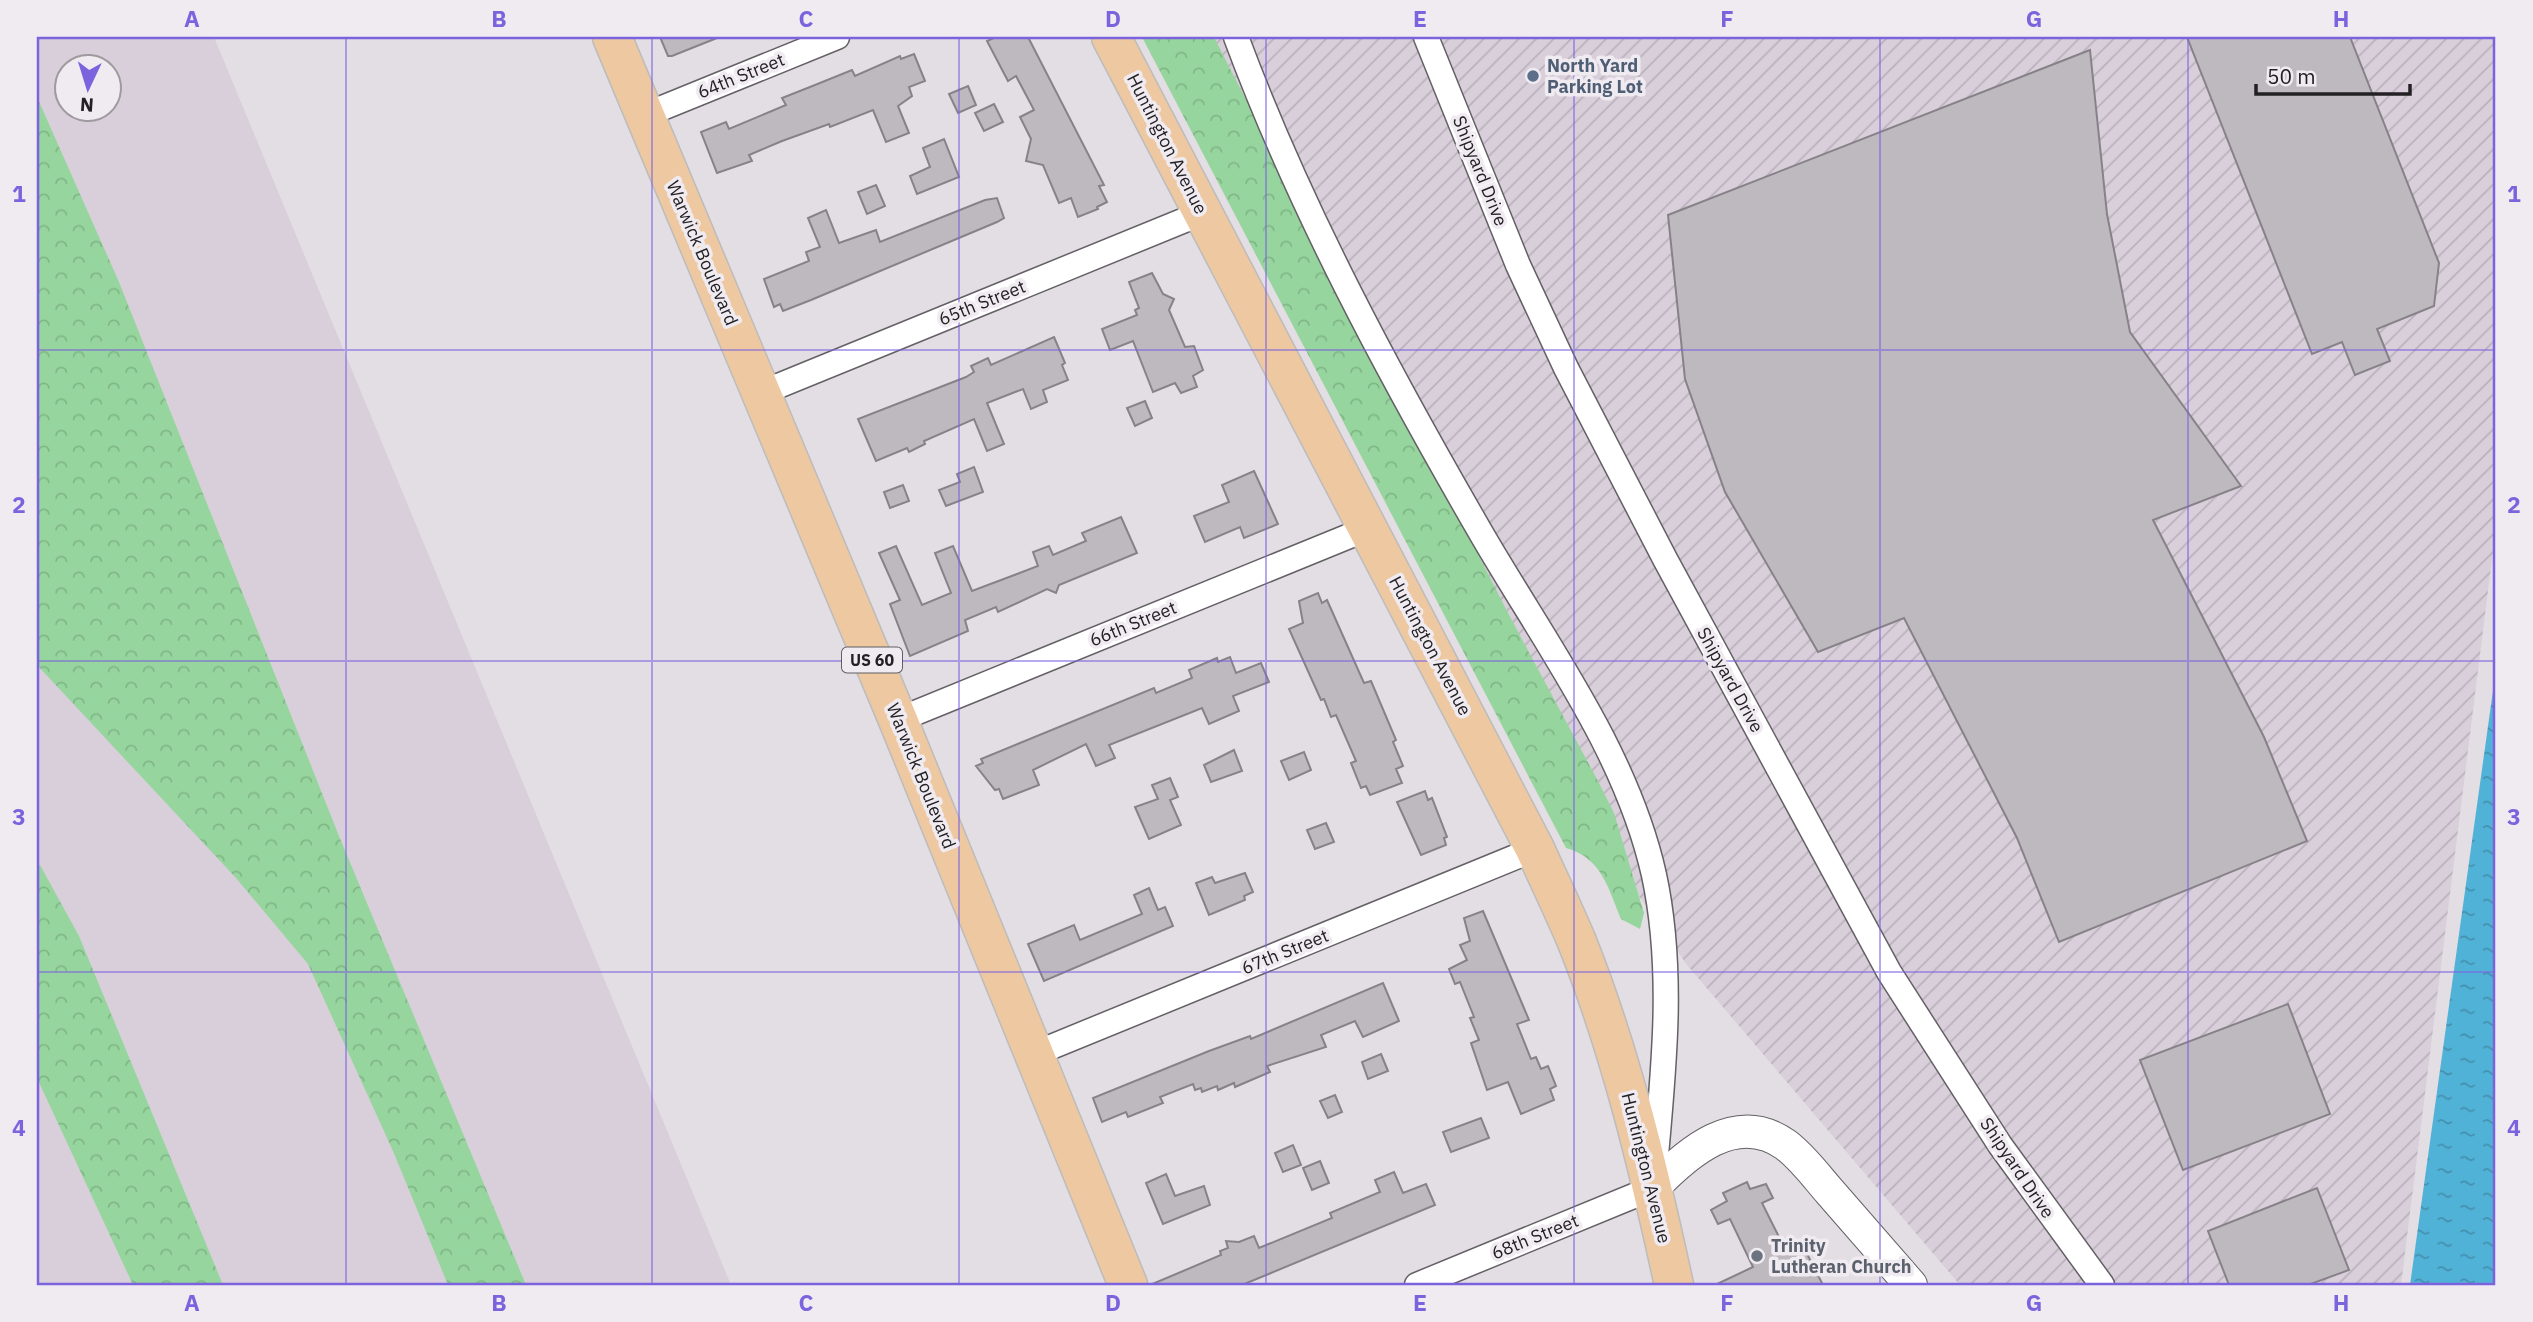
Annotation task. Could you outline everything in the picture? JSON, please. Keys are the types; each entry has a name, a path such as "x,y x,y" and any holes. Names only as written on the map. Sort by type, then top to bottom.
{"main road":[{"name":"Warwick Boulevard","path":"612,37 898,720 1128,1285"},
{"name":"Huntington Avenue","path":"1111,37 1535,849 1577,943 1618,1062 1653,1188 1674,1285"}],"street":[{"name":"64th Street","path":"645,115 837,37"},
{"path":"1236,37 1276,137 1404,399 1584,705 1612,758 1636,818 1653,871 1665,953 1662,1104 1653,1188"},
{"name":"Shipyard Drive","path":"1426,37 1535,303 1592,420 1686,599 1889,972 2000,1145 2102,1285"},
{"name":"65th Street","path":"761,393 1202,212"},
{"name":"66th Street","path":"898,720 1369,528"},
{"name":"67th Street","path":"1034,1054 1535,849"},
{"path":"1653,1188 1674,1167 1711,1140 1742,1131 1772,1137 1798,1156 1911,1285"},
{"name":"68th Street","path":"1417,1285 1653,1188"}],"shaded area":[{"path":"37,37 214,37 731,1285 37,1285"},
{"path":"1159,37 2496,37 2496,527 2401,1285 1960,1285 1687,965 1525,733"}],"green space":[{"path":"1142,37 1214,37 1508,613 1614,813 1644,913 1640,929 1621,919 1596,867 1588,859 1566,848"},
{"path":"37,97 119,282 339,836 526,1285 448,1285 393,1151 308,964 236,878 37,665"},
{"path":"40,865 79,936 223,1285 133,1285 37,1078 37,866"}],"water":[{"path":"2496,669 2496,1285 2410,1285"}],"building":[{"path":"660,37 717,37 717,38 668,56"},
{"path":"996,37 1028,37 1104,185 1099,186 1107,202 1097,207 1098,209 1078,217 1071,198 1059,203 1043,165 1026,161 1031,139 1020,117 1034,110 1016,76 1008,81 987,41"},
{"path":"2187,37 2350,37 2439,263 2434,306 2377,329 2390,361 2355,375 2342,342 2312,354"},
{"path":"2090,50 2107,214 2130,332 2241,486 2153,520 2264,737 2307,841 2059,942 2017,838 1904,618 1818,652 1725,492 1685,379 1668,215"},
{"path":"914,54 925,81 909,87 912,96 898,106 909,133 886,142 873,110 830,127 829,124 782,141 749,155 752,161 717,173 701,132 726,122 729,129 786,105 782,98 852,70 855,76 900,56 901,59"},
{"path":"968,86 976,105 958,113 949,94"},
{"path":"994,104 1003,122 984,131 975,113"},
{"path":"944,139 959,177 917,194 910,176 930,167 923,148"},
{"path":"876,185 885,206 867,214 858,192"},
{"path":"997,198 1004,218 997,222 783,311 780,304 774,307 764,279 809,261 806,252 820,247 808,218 826,210 839,243 876,230 880,242 985,200"},
{"path":"1152,273 1163,294 1174,299 1169,310 1185,347 1194,346 1203,370 1193,376 1197,387 1181,393 1175,383 1153,392 1133,341 1110,350 1102,329 1137,315 1135,310 1139,308 1129,282"},
{"path":"1054,337 1065,363 1062,365 1068,380 1043,390 1047,402 1031,409 1023,389 987,403 1004,444 987,451 974,419 924,441 925,444 909,452 907,448 876,461 858,419 966,377 974,372 971,366 988,358 991,365"},
{"path":"1145,401 1152,418 1135,426 1127,408"},
{"path":"974,467 983,492 946,506 939,490 960,482 957,474"},
{"path":"1254,471 1278,524 1244,538 1240,527 1205,542 1194,516 1229,502 1222,485"},
{"path":"903,485 909,501 890,508 884,492"},
{"path":"1121,517 1137,553 1059,585 1056,593 1047,589 998,612 996,607 965,620 968,631 910,656 890,604 900,600 879,553 896,546 922,605 951,593 935,553 953,546 972,591 1038,566 1033,552 1049,546 1053,555 1086,541 1082,533"},
{"path":"1318,593 1322,603 1327,600 1364,683 1371,681 1396,740 1393,742 1403,766 1396,769 1402,783 1370,795 1366,786 1361,788 1351,763 1356,761 1336,715 1331,717 1324,699 1321,700 1289,629 1303,623 1299,601"},
{"path":"1230,657 1236,673 1261,663 1269,682 1233,696 1239,711 1209,724 1202,708 1109,745 1115,758 1096,766 1086,744 1033,770 1039,785 1003,799 999,789 995,790 976,766 983,763 981,759 1154,688 1156,693 1192,678 1189,670 1217,658 1218,662"},
{"path":"1234,750 1242,771 1211,782 1204,765"},
{"path":"1304,752 1311,770 1289,780 1281,761"},
{"path":"1170,778 1178,797 1170,800 1181,825 1149,839 1135,807 1158,799 1152,785"},
{"path":"1425,791 1428,800 1432,798 1447,837 1444,838 1446,845 1421,855 1397,802"},
{"path":"1326,823 1334,842 1315,849 1307,830"},
{"path":"1245,873 1253,892 1244,896 1245,900 1209,915 1196,883 1212,877 1215,883"},
{"path":"1149,888 1158,910 1165,907 1173,926 1044,981 1028,944 1074,925 1080,940 1142,914 1134,895"},
{"path":"1483,911 1529,1020 1517,1024 1531,1059 1536,1057 1541,1069 1548,1066 1556,1086 1550,1089 1554,1100 1521,1114 1508,1082 1487,1090 1471,1043 1479,1040 1470,1018 1474,1017 1460,982 1455,984 1449,969 1467,960 1460,945 1470,941 1464,918"},
{"path":"1383,983 1399,1021 1363,1037 1355,1021 1321,1035 1326,1047 1267,1066 1270,1072 1235,1087 1234,1083 1218,1090 1217,1086 1202,1092 1201,1088 1195,1090 1193,1084 1160,1097 1163,1103 1128,1117 1126,1112 1102,1122 1093,1098 1209,1051 1250,1036 1251,1039"},
{"path":"2288,1004 2330,1114 2183,1170 2140,1060"},
{"path":"1381,1054 1388,1071 1368,1079 1362,1062"},
{"path":"1335,1095 1342,1112 1328,1118 1320,1101"},
{"path":"1481,1118 1489,1138 1451,1152 1443,1132"},
{"path":"1293,1145 1301,1165 1283,1172 1275,1153"},
{"path":"1320,1161 1329,1183 1312,1190 1303,1168"},
{"path":"1394,1172 1403,1193 1426,1184 1435,1205 1242,1285 1150,1285 1221,1255 1220,1251 1228,1248 1226,1241 1239,1242 1254,1236 1259,1248 1332,1218 1330,1213 1380,1192 1375,1180"},
{"path":"1166,1174 1175,1196 1204,1186 1210,1205 1163,1224 1146,1183"},
{"path":"1747,1182 1750,1189 1766,1184 1773,1198 1762,1203 1786,1251 1802,1244 1823,1285 1715,1285 1753,1267 1730,1219 1718,1224 1711,1210 1727,1201 1723,1193"},
{"path":"2317,1188 2349,1270 2308,1285 2229,1285 2208,1231"}],"place":[{"name":"North Yard Parking Lot","path":"1533,76"},
{"name":"Trinity Lutheran Church","path":"1757,1256"}]}
